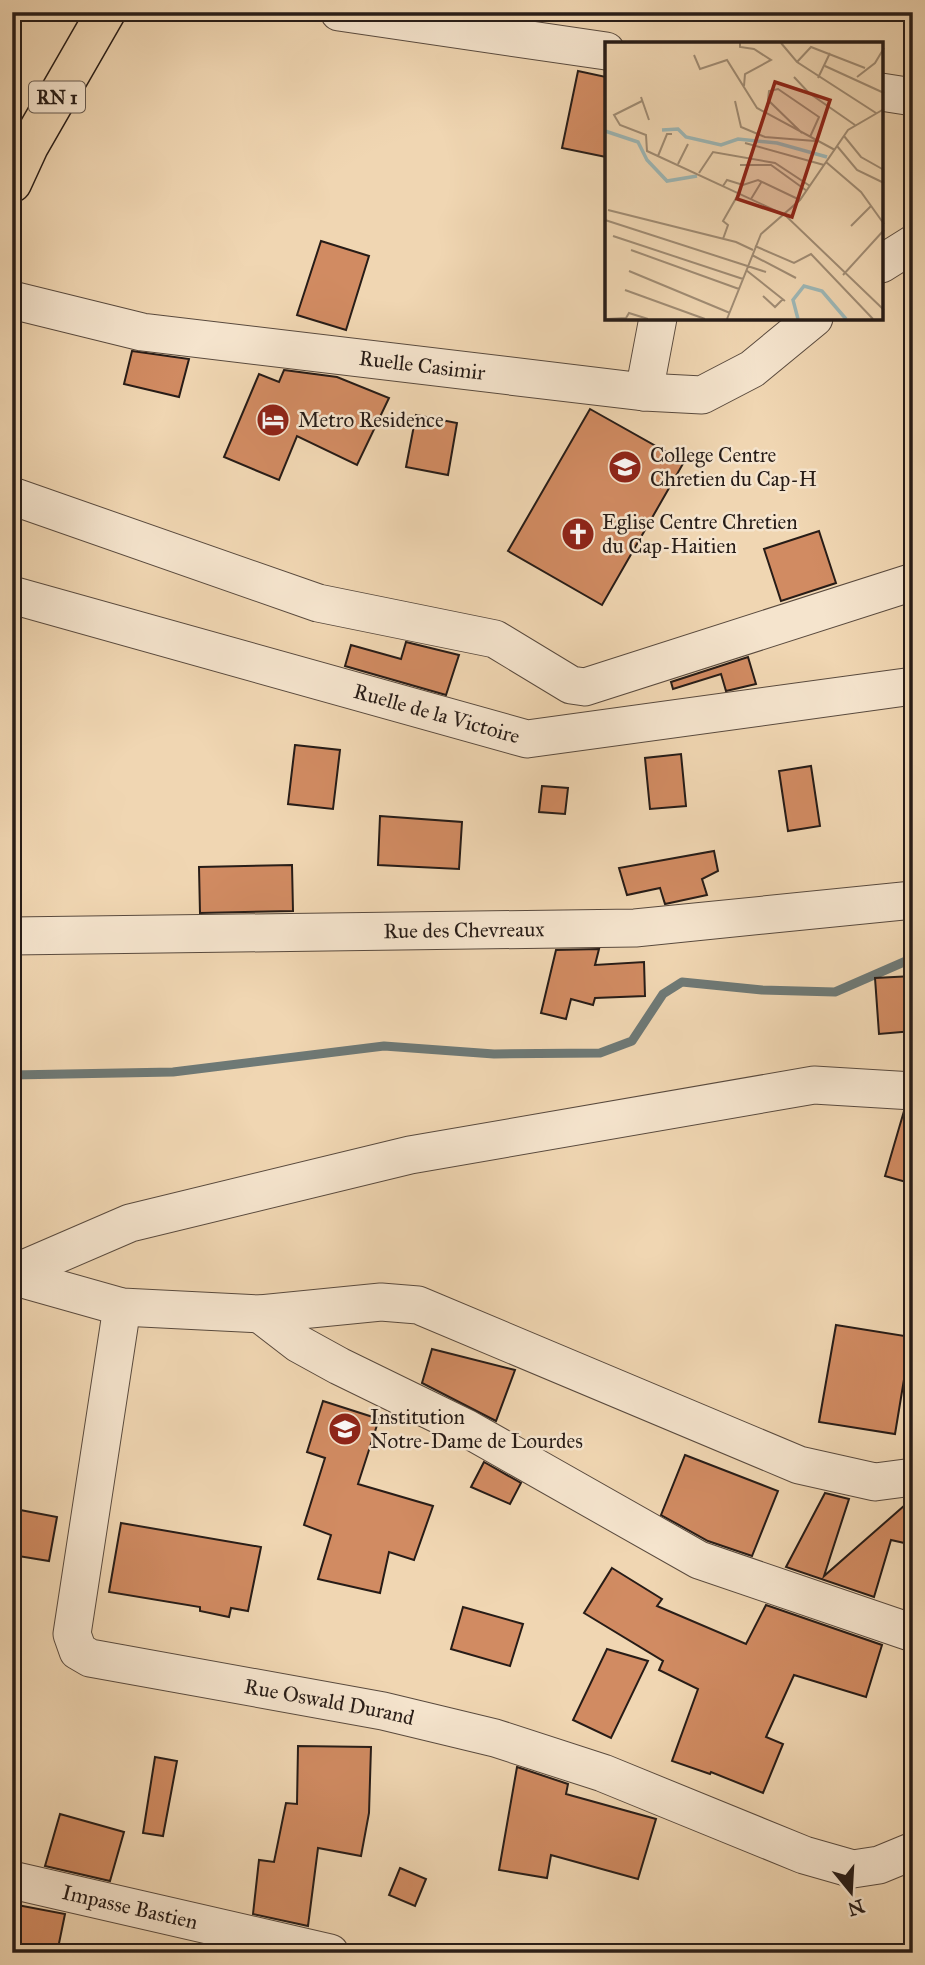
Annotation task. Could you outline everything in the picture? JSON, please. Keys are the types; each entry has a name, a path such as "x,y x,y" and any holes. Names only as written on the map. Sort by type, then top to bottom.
{"main road":[{"name":"RN 1","path":"12,183 29,146 106,12"}],"street":[{"path":"339,12 434,19 605,51"},
{"path":"883,92 913,97"},
{"path":"883,263 913,244"},
{"name":"Ruelle Casimir","path":"12,300 142,332 643,392 702,396 752,369 812,320"},
{"path":"643,392 658,320"},
{"path":"12,496 318,603 495,639 571,685 584,687 913,582"},
{"name":"Ruelle de la Victoire","path":"12,595 527,739 913,686"},
{"name":"Rue des Chevreaux","path":"12,936 635,928 913,900"},
{"path":"12,1275 130,1223 410,1154 814,1085 913,1091"},
{"path":"12,1275 122,1307 260,1314 381,1302 418,1305 799,1465 875,1482 913,1477"},
{"name":"Rue Oswald Durand","path":"122,1307 73,1621 72,1634 78,1651 90,1658 383,1711 495,1738 603,1773 804,1855 853,1869 879,1865 909,1853"},
{"path":"260,1314 299,1344 466,1428 699,1560 913,1633"},
{"name":"Impasse Bastien","path":"12,1880 330,1953"}],"building":[{"path":"578,71 605,77 605,157 562,148"},
{"path":"321,241 369,256 346,330 297,315"},
{"path":"132,351 189,359 179,397 124,384"},
{"path":"284,370 337,377 389,398 357,465 297,436 279,480 224,457 259,374 279,382"},
{"path":"590,409 684,462 602,605 508,551"},
{"path":"416,415 457,423 448,475 406,467"},
{"path":"819,531 836,583 781,601 764,549"},
{"path":"406,642 459,655 446,695 345,666 351,645 401,659"},
{"path":"748,657 756,684 726,691 721,674 673,689 671,682"},
{"path":"295,745 340,750 333,809 288,804"},
{"path":"681,754 686,806 650,809 645,758"},
{"path":"811,766 820,826 788,831 779,771"},
{"path":"542,786 568,788 565,814 539,812"},
{"path":"380,816 462,822 459,869 378,865"},
{"path":"714,851 718,871 702,879 707,895 665,904 660,888 627,895 619,868"},
{"path":"292,865 293,911 200,913 199,867"},
{"path":"599,949 595,965 644,962 645,996 595,998 593,1005 571,999 566,1019 541,1013 556,950"},
{"path":"913,976 913,1031 879,1034 875,978"},
{"path":"904,1111 913,1112 913,1184 885,1176"},
{"path":"836,1325 911,1337 895,1434 819,1422"},
{"path":"432,1349 515,1370 496,1421 422,1383"},
{"path":"323,1401 379,1419 358,1484 433,1506 414,1560 389,1552 380,1593 318,1579 331,1535 304,1525 325,1458 307,1452"},
{"path":"685,1455 778,1491 752,1556 708,1541 661,1515"},
{"path":"484,1462 521,1483 510,1504 471,1487"},
{"path":"825,1493 849,1499 824,1576 913,1498 913,1545 891,1540 874,1597 786,1567"},
{"path":"15,1509 57,1517 49,1561 12,1555"},
{"path":"121,1523 261,1547 248,1611 231,1608 229,1617 200,1611 200,1607 109,1592"},
{"path":"612,1568 662,1599 657,1606 746,1644 766,1605 882,1645 866,1697 794,1675 766,1737 783,1744 763,1793 711,1772 710,1774 672,1761 698,1689 659,1670 663,1661 584,1613"},
{"path":"463,1607 523,1624 510,1666 451,1649"},
{"path":"607,1649 648,1661 611,1738 573,1720"},
{"path":"298,1746 371,1747 369,1813 361,1856 318,1848 308,1926 253,1914 259,1860 274,1862 286,1803 297,1804"},
{"path":"155,1757 177,1761 163,1836 143,1833"},
{"path":"517,1767 568,1784 566,1794 656,1819 638,1879 551,1855 547,1878 499,1870"},
{"path":"60,1814 124,1832 110,1881 45,1866"},
{"path":"400,1868 426,1879 415,1906 389,1895"},
{"path":"12,1904 65,1914 57,1953 12,1953"}],"waterway":[{"path":"12,1075 173,1072 384,1046 494,1054 600,1053 632,1041 663,994 682,982 762,990 835,992 913,958"}],"place":[{"name":"Metro Residence","path":"273,420"},
{"name":"College Centre Chretien du Cap-H","path":"625,467"},
{"name":"Eglise Centre Chretien du Cap-Haitien","path":"578,534"},
{"name":"Institution Notre-Dame de Lourdes","path":"345,1429"}]}
